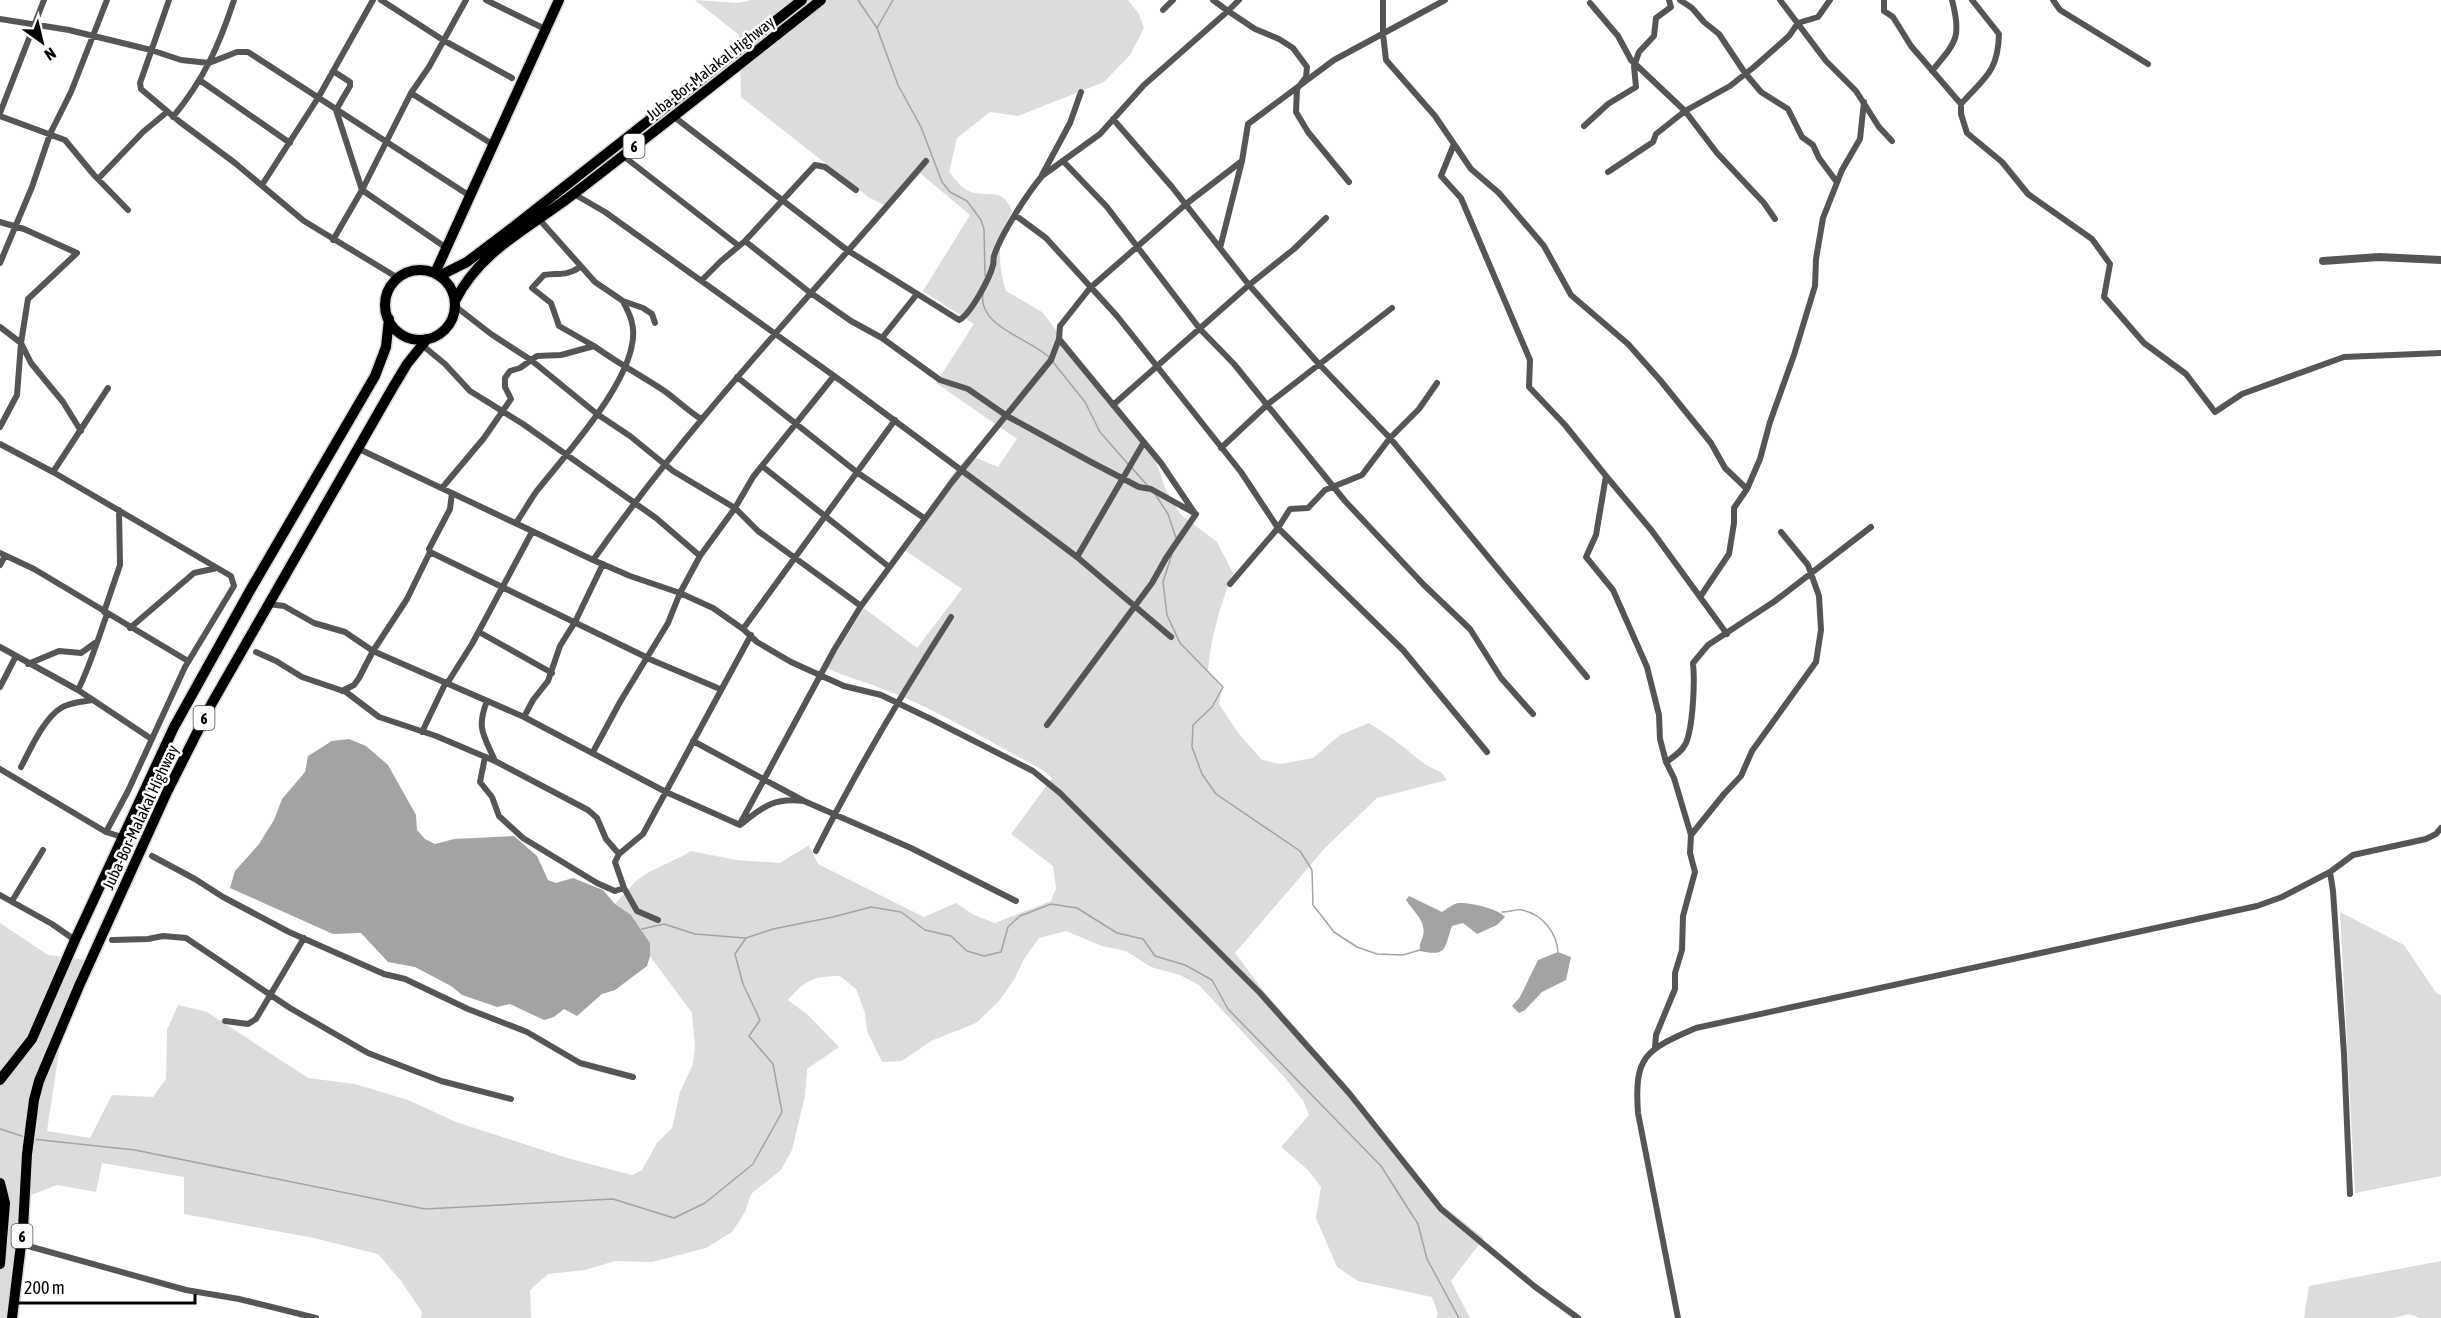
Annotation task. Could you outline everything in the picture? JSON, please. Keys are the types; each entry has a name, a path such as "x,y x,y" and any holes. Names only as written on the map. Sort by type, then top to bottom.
{"main road":[{"path":"455,303 449,285 437,274 446,247 559,0"},
{"name":"Juba-Bor-Malakal Highway","path":"0,1080 33,1039 75,940 174,727 214,653 375,376 386,347 389,320 386,301 390,288 398,278 420,270 437,274 467,262 802,0"},
{"name":"Juba-Bor-Malakal Highway","path":"12,1318 21,1244 31,1121 34,1100 43,1072 154,821 212,703 407,364 424,342 447,326 455,303 473,272 487,257 574,194 821,0"},
{"path":"389,320 404,336 424,342"},
{"name":"6","path":"0,1183 3,1201 0,1264"}],"street":[{"path":"44,0 0,115 65,140 128,210"},
{"path":"0,263 16,227 50,134 71,92 107,0"},
{"path":"169,0 140,83 141,89 304,221 398,278"},
{"path":"173,117 201,81 234,0"},
{"path":"262,185 318,98 373,0"},
{"path":"381,0 443,40 512,78"},
{"path":"333,240 362,190 411,93 429,67 465,0"},
{"path":"486,0 545,29"},
{"path":"1163,10 1173,0"},
{"path":"1213,0 1255,29 1293,48 1307,67 1306,77 1297,89 1296,112 1308,132 1349,182"},
{"path":"1042,176 1100,134 1144,85 1239,0"},
{"path":"1383,0 1386,60 1435,116 1471,169 1499,193 1544,246 1571,295 1621,338 1652,371 1711,443 1725,468 1747,489"},
{"path":"1220,248 1242,161 1248,124 1334,60 1445,0"},
{"path":"1584,126 1608,104 1636,87 1634,73 1639,52 1654,36 1656,18 1671,7 1669,0"},
{"path":"1680,0 1692,8 1719,34 1744,73 1761,92 1788,109 1802,137 1813,145 1836,182"},
{"path":"1780,0 1830,66 1864,102 1879,126 1892,141"},
{"path":"1608,172 1653,142 1656,134 1685,111 1730,86 1789,36 1798,23 1818,16 1830,0"},
{"path":"1884,0 1884,11 1893,18 1911,46 1961,104 1961,114 1967,133 2002,162 2028,194 2092,239 2110,264 2104,297 2144,343 2186,374 2215,412 2242,394 2344,357 2441,353"},
{"path":"1932,71 1949,50 1958,34 1952,0"},
{"path":"1961,104 1994,68 1999,47 1999,33 1972,0"},
{"path":"2053,0 2060,10 2148,64"},
{"path":"1590,3 1618,36 1631,60 1685,111 1717,153 1764,203 1774,219"},
{"path":"0,18 35,26 69,30 151,50 181,60 209,63 237,52 248,52 470,196"},
{"path":"333,71 350,82 336,110 362,190 446,247"},
{"path":"201,81 290,143"},
{"path":"673,116 847,250 959,320 985,286 993,266 994,256 1015,215 1042,176 1070,123 1081,92"},
{"path":"411,93 492,144"},
{"path":"1700,597 1729,554 1734,508 1747,489 1760,459 1770,422 1794,355 1815,286 1816,260 1823,218 1836,182 1860,139 1864,102"},
{"path":"98,179 143,132 167,112"},
{"path":"1113,119 1186,204 1250,285 1318,363 1390,438 1587,677"},
{"path":"1454,144 1441,176 1461,198 1530,360 1529,387 1570,431 1652,531 1727,634"},
{"path":"622,155 738,246"},
{"path":"593,560 634,502 701,418 926,161"},
{"path":"1063,161 1107,207 1200,329 1268,404 1345,501 1470,629 1501,678 1533,714"},
{"path":"740,825 861,606 924,518 1051,360 1059,339 1060,326 1090,288 1186,204 1242,161"},
{"path":"701,281 745,241 818,164 856,190"},
{"path":"574,194 605,212 895,420 1077,557 1171,637"},
{"path":"1015,215 1046,238 1117,316 1241,472 1278,528 1403,650 1487,753"},
{"path":"538,218 595,282 623,301 644,308 652,314 655,323"},
{"path":"1113,405 1294,249 1326,218"},
{"path":"0,222 77,254 28,299 21,343 17,394 0,427"},
{"path":"745,241 775,267 811,293 851,321 882,338 940,380 968,389 1007,416 1121,478 1139,487 1151,489 1196,514"},
{"path":"2324,261 2379,257 2441,260"},
{"path":"580,267 573,272 561,275 544,275 531,288 551,303 559,326 594,346 623,368 664,391 701,418"},
{"path":"882,338 917,294"},
{"path":"516,523 536,492 567,456 616,384 630,354 632,331 632,323 623,301"},
{"path":"455,303 491,334 531,360 597,414 630,436 664,464 735,508 758,531 861,606"},
{"path":"1221,448 1268,404 1318,363 1392,308"},
{"path":"0,327 21,343 31,363 63,402 81,430"},
{"path":"1059,339 1161,463 1196,514"},
{"path":"424,342 470,391 503,411 634,502 700,556"},
{"path":"442,488 464,464 511,399 505,387 505,378 510,371 520,368 537,356 561,355 594,346"},
{"path":"593,752 668,623 680,592 700,556 735,508 753,477 834,376"},
{"path":"737,377 858,473 924,518"},
{"path":"1230,584 1278,528 1290,508 1308,508 1325,490 1362,475 1390,438 1419,409 1437,383"},
{"path":"53,472 108,388"},
{"path":"743,629 895,420"},
{"path":"1077,557 1144,442"},
{"path":"0,444 53,472 231,576 234,586 188,662 150,738 128,791 106,832"},
{"path":"359,449 593,560 680,592 713,608 758,642 783,657 844,686 881,695 1033,771 1060,793 1260,993 1348,1093 1441,1209 1533,1286 1578,1318"},
{"path":"762,466 888,566"},
{"path":"1606,476 1596,535 1586,557 1613,590 1647,667 1659,715 1660,739 1666,762 1674,778 1691,835 1690,853 1695,872 1683,916 1682,950 1675,973 1674,989 1656,1035 1655,1048"},
{"path":"342,691 354,685 407,599 450,509 452,493"},
{"path":"78,690 88,670 120,565 119,510"},
{"path":"1047,725 1152,583 1196,514"},
{"path":"1666,762 1679,753 1686,742 1695,682 1693,663 1708,645 1727,634 1871,527"},
{"path":"422,732 447,682 478,632 532,532"},
{"path":"1691,835 1724,794 1742,776 1752,751 1816,662 1821,630 1819,596 1801,555 1781,532"},
{"path":"430,552 647,657 720,689"},
{"path":"0,565 2,554 34,569 188,662"},
{"path":"524,717 552,673 560,646 576,622 603,564"},
{"path":"130,628 194,573 217,568"},
{"path":"267,604 284,606 314,623 345,632 373,651 524,717 666,792 740,825"},
{"path":"816,851 912,677 951,617"},
{"path":"478,632 527,657 552,673"},
{"path":"658,920 637,911 615,866 619,854 643,834 751,635"},
{"path":"28,664 59,651 81,653 97,641"},
{"path":"0,646 28,664 78,690 150,738"},
{"path":"256,652 303,677 350,694 379,717 495,760 593,813 606,839 619,854"},
{"path":"0,687 16,656"},
{"path":"21,767 38,735 59,708 71,703 94,700"},
{"path":"487,701 480,720 480,727 495,760"},
{"path":"693,741 834,816 911,848 1016,901"},
{"path":"486,757 480,782 492,797 499,816 533,845 550,853 597,883 615,891 624,888"},
{"path":"0,769 106,832 122,837"},
{"path":"740,825 760,809 784,799 804,801"},
{"path":"1678,1318 1638,1113 1636,1084 1639,1070 1644,1058 1655,1048 1696,1028 2257,906 2282,897 2330,872 2353,855 2426,838 2436,834 2441,828"},
{"path":"12,901 43,850"},
{"path":"152,856 244,909 304,938 384,974 405,980 468,1009 528,1032 580,1063 633,1077"},
{"path":"2330,872 2344,1054 2350,1194"},
{"path":"0,895 75,940"},
{"path":"112,940 148,939 163,936 186,938 319,1026 368,1053 441,1081 511,1099"},
{"path":"225,1021 243,1024 254,1021 304,938"},
{"path":"21,1244 186,1290 238,1299 316,1318"}],"shaded area":[{"path":"695,0 738,3 751,0 1128,0 1139,14 1144,28 1130,55 1104,82 1018,116 990,112 957,138 949,172 968,191 978,194 995,194 1004,198 1008,203 1012,211 1003,230 1000,247 1001,270 1006,291 1042,312 1155,458 1165,488 1180,514 1217,542 1233,573 1217,621 1208,671 1222,688 1219,704 1239,734 1262,760 1280,764 1313,758 1340,735 1369,723 1394,739 1423,763 1441,772 1447,780 1377,798 1325,848 1235,953 1262,989 1333,1070 1442,1205 1484,1238 1451,1281 1470,1318 1436,1318 1438,1314 1432,1297 1358,1281 1337,1267 1316,1218 1321,1187 1308,1170 1281,1147 1309,1115 1304,1102 1285,1078 1199,985 1180,975 1151,967 1126,951 1102,946 1066,931 1039,938 999,1001 976,1023 931,1041 902,1061 882,1062 867,1031 865,1013 856,989 840,976 817,978 805,984 788,1000 809,1016 839,1047 807,1069 805,1096 792,1150 781,1170 751,1194 745,1212 732,1232 706,1248 652,1262 615,1261 585,1270 548,1274 530,1290 531,1318 421,1318 422,1312 401,1281 378,1254 314,1238 184,1214 184,1177 102,1163 96,1192 57,1185 31,1195 18,1318 0,1318 0,923 48,955 94,961 60,1045 47,1131 90,1138 112,1095 153,1097 166,1079 167,1030 178,1005 207,1012 308,1078 355,1084 408,1100 456,1122 567,1158 632,1175 642,1170 657,1143 672,1128 680,1092 693,1064 695,1045 692,1013 650,956 650,943 631,915 615,904 641,877 691,851 736,860 780,863 809,845 818,864 924,917 956,903 974,915 995,923 1051,901 1056,888 1053,866 1011,834 1052,778 1041,769 923,706 827,668 864,608 917,648 962,589 903,549 952,475 969,455 998,467 1017,439 936,383 974,324 923,291 970,215 915,169 888,207 868,197 741,97 739,35"},
{"path":"349,739 366,746 388,765 416,815 417,830 425,839 435,844 454,839 514,836 537,856 548,880 556,883 573,878 603,890 615,904 631,915 650,943 647,966 615,990 602,994 577,1016 564,1009 554,1017 544,1020 510,1004 497,1007 462,995 451,986 415,967 388,962 361,933 333,934 230,888 235,871 259,844 274,820 282,799 305,772 308,756 332,741"},
{"path":"1409,896 1442,912 1455,904 1464,903 1491,909 1505,917 1497,925 1477,934 1463,923 1452,926 1444,949 1440,952 1429,953 1420,951 1423,926 1406,900"},
{"path":"2340,912 2404,945 2437,994 2441,995 2441,1176 2355,1193"},
{"path":"1558,952 1571,957 1566,980 1542,992 1525,1010 1519,1013 1512,1006 1520,997 1538,960"},
{"path":"2441,1261 2441,1318 2420,1318 2409,1314 2393,1318 2304,1318 2309,1286"}],"waterway":[{"path":"858,0 877,28 898,85 921,127 942,182 950,192 967,201 981,220 984,229 985,276"},
{"path":"877,28 893,0"},
{"path":"983,293 983,305 988,315 996,323 1050,358"},
{"path":"1053,362 1085,402 1100,432 1128,464"},
{"path":"1131,467 1148,486"},
{"path":"1155,494 1168,514 1176,538"},
{"path":"1172,554 1163,582 1167,615 1180,643 1223,687 1212,707 1193,725 1192,747 1202,774 1216,794 1300,851 1312,870 1313,905 1334,932 1357,947 1377,954 1403,955 1420,950"},
{"path":"32,1139 135,1150 425,1209 613,1199 674,1218 705,1203 753,1164 782,1112 773,1064 749,1036 760,1020 743,984 735,954 746,938 773,929 871,907 901,912 925,930 951,936 967,951 984,956 1001,952 1008,927 1020,916 1051,904 1077,908 1117,933 1143,939 1155,956 1185,965 1212,980 1228,1009 1381,1166 1418,1224 1427,1259 1459,1318"},
{"path":"1502,912 1522,910 1542,920 1552,932 1558,952"},
{"path":"642,929 664,924 695,934 745,938"},
{"path":"0,1129 25,1137"}]}
